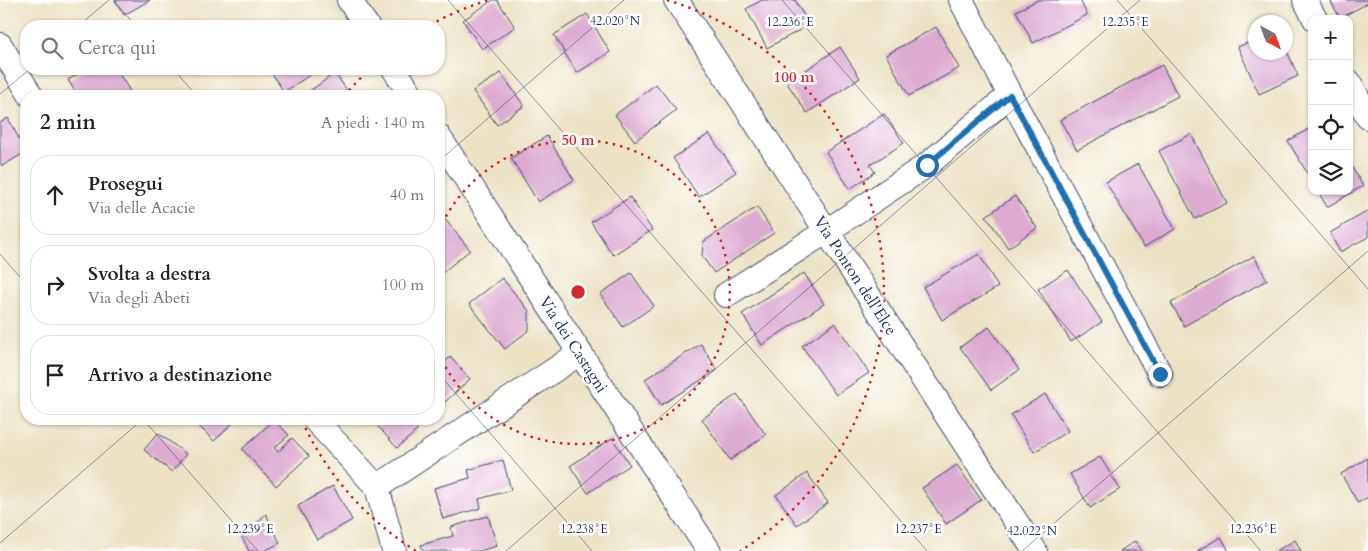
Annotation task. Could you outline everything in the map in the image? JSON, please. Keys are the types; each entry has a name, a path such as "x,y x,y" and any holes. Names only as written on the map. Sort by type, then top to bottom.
{"street":[{"path":"349,0 362,20"},
{"name":"Via Ponton dell'Elce","path":"676,0 1035,551"},
{"path":"961,0 1160,374"},
{"path":"1306,0 1314,15"},
{"path":"0,45 26,90"},
{"path":"398,75 408,90"},
{"path":"1353,90 1368,118"},
{"path":"726,295 927,165 1010,95"},
{"name":"Via dei Castagni","path":"445,146 709,551"},
{"path":"377,487 580,353"},
{"path":"320,425 377,487 394,551"}],"building":[{"path":"115,0 150,0 124,15"},
{"path":"493,0 497,0 515,27 482,49 463,20"},
{"path":"762,0 795,0 809,25 767,48 746,9"},
{"path":"1038,0 1080,0 1087,15 1033,43 1016,11"},
{"path":"1330,0 1368,0 1368,3 1346,15 1338,15"},
{"path":"587,14 610,52 577,73 554,35"},
{"path":"936,27 959,68 909,96 886,55"},
{"path":"1248,43 1248,60 1291,60 1298,76 1259,94 1238,47"},
{"path":"840,47 860,78 807,113 787,83"},
{"path":"1162,65 1178,96 1077,150 1060,120"},
{"path":"501,73 524,106 497,125 473,91"},
{"path":"77,75 120,75 129,90 74,90 68,80"},
{"path":"273,75 310,75 287,90 283,90"},
{"path":"332,75 336,75 347,90 311,90"},
{"path":"656,84 676,110 635,141 615,115"},
{"path":"884,114 904,143 870,165 875,172 850,189 826,152"},
{"path":"8,118 20,141 20,156 2,166 0,163 0,123"},
{"path":"1308,129 1308,174 1288,141"},
{"path":"709,134 736,172 699,197 673,158"},
{"path":"1191,134 1227,203 1195,219 1159,151"},
{"path":"547,136 574,180 538,202 511,158"},
{"path":"1138,164 1175,229 1144,247 1106,182"},
{"path":"1353,169 1363,186 1353,192"},
{"path":"1320,195 1348,195 1327,207"},
{"path":"1015,196 1037,228 1008,248 986,216"},
{"path":"630,197 652,230 613,255 591,222"},
{"path":"757,207 774,233 714,273 702,256 703,242"},
{"path":"1368,211 1368,237 1340,252 1330,233"},
{"path":"445,219 470,250 445,271"},
{"path":"979,254 998,287 942,320 923,287"},
{"path":"1254,256 1267,280 1184,326 1171,303"},
{"path":"1068,270 1102,322 1071,342 1038,289"},
{"path":"631,273 654,306 623,327 600,294"},
{"path":"804,273 824,304 762,345 742,314"},
{"path":"502,278 529,311 529,330 505,349 469,304"},
{"path":"835,323 869,373 836,395 802,346"},
{"path":"989,327 1019,370 991,390 960,347"},
{"path":"701,344 717,370 661,405 645,379"},
{"path":"450,357 470,379 445,402 445,362"},
{"path":"737,394 766,435 730,460 702,419"},
{"path":"1045,394 1068,431 1034,452 1011,415"},
{"path":"200,425 231,425 214,441 199,426"},
{"path":"268,425 279,425 289,435 274,448 278,452 292,438 309,456 276,486 242,449"},
{"path":"377,425 413,425 418,430 397,448"},
{"path":"158,433 186,454 172,472 144,450"},
{"path":"612,438 630,465 588,493 570,466"},
{"path":"1100,457 1120,489 1090,508 1070,474"},
{"path":"1368,458 1368,497 1358,503 1341,474"},
{"path":"503,460 511,490 479,499 481,508 443,519 434,488 470,478 468,470"},
{"path":"957,465 981,500 946,524 922,488"},
{"path":"807,473 828,503 797,525 776,495"},
{"path":"333,486 352,520 317,540 298,506"},
{"path":"266,514 280,543 264,551 249,551 242,537"},
{"path":"488,516 497,546 479,551 423,551 421,545 453,536 451,527"},
{"path":"1221,537 1229,551 1197,551"},
{"path":"1295,540 1301,551 1276,551"},
{"path":"1135,541 1142,551 1120,551"}],"route":[{"path":"927,165 1010,95 1160,374"}]}
